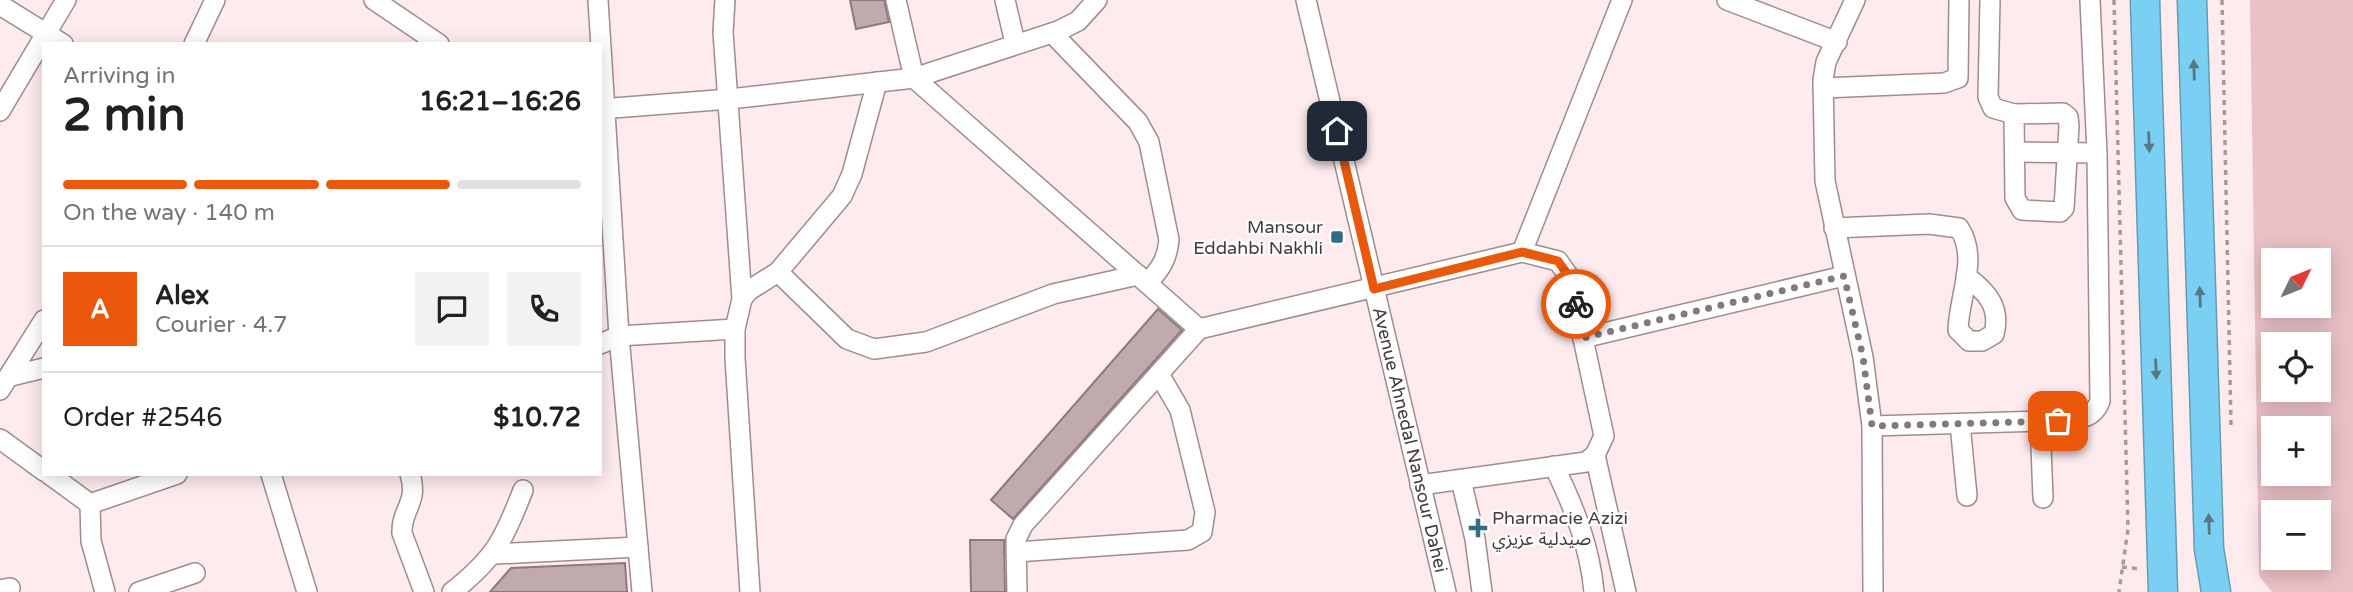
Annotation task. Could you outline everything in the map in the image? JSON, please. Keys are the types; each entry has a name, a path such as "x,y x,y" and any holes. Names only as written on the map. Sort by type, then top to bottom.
{"highway":[{"path":"2145,0 2158,585"},
{"path":"2192,0 2210,549 2216,592"}],"street":[{"path":"0,5 55,39 66,0"},
{"path":"195,42 215,0"},
{"path":"374,0 436,42"},
{"path":"598,0 600,42"},
{"path":"725,0 723,32 730,99 742,299 735,329 750,592"},
{"path":"896,0 915,78 1199,329"},
{"path":"1005,0 1015,43"},
{"path":"603,109 730,99 915,78 1052,33 1078,21 1097,0"},
{"name":"Avenue Ahnedal Nansour Dahei","path":"1306,0 1446,592"},
{"path":"1522,252 1622,0"},
{"path":"1727,0 1837,43"},
{"path":"1855,0 1826,62 1823,88 1825,181 1863,357 1872,426 1873,592"},
{"path":"1823,88 1944,83 1958,78 1959,0"},
{"path":"1990,0 1989,97 1993,108 2014,114 2063,113 2068,117 2064,208 2060,212 2022,210 2017,206 2014,114"},
{"path":"1872,426 2076,420 2090,416 2100,401 2095,214 2097,153 2090,0"},
{"path":"778,272 847,339 874,349 926,342 1053,294 1142,279 1161,269 1168,256 1169,240 1149,142 1138,122 1052,33"},
{"path":"0,111 42,56"},
{"path":"742,299 748,291 778,272 842,196 864,135 877,82"},
{"path":"602,87 619,336 642,592"},
{"path":"2015,152 2097,153"},
{"path":"1834,228 1929,224 1959,228 1968,241 1966,276"},
{"path":"1017,592 1016,539 1031,515 1199,329 1522,252 1548,256 1563,266 1570,278 1605,436 1595,455 1586,462 1420,485"},
{"path":"1583,338 1844,276"},
{"path":"5,383 42,323"},
{"path":"602,343 619,336 735,329"},
{"path":"5,383 42,369"},
{"path":"1016,552 1188,540 1202,532 1205,512 1180,410 1159,374"},
{"path":"2040,421 2043,498"},
{"path":"1960,424 1967,496"},
{"path":"0,439 42,470"},
{"path":"1595,455 1626,592"},
{"path":"1554,467 1574,508 1591,565 1594,592"},
{"path":"51,476 90,504"},
{"path":"90,504 171,476"},
{"path":"272,476 307,592"},
{"path":"410,476 414,497 402,524 402,533 424,592"},
{"path":"1461,480 1475,539 1482,592"},
{"path":"452,592 495,554 523,490"},
{"path":"90,504 91,541 105,592"},
{"path":"495,554 638,547"},
{"path":"139,592 195,573"}],"path":[{"path":"2114,0 2128,529 2119,592"},
{"path":"2222,0 2231,438"}],"shaded area":[{"path":"2250,0 2353,0 2353,592 2272,592 2259,576"}],"building":[{"path":"850,0 884,0 889,22 856,29"},
{"path":"1158,309 1182,330 1013,519 991,500"},
{"path":"970,540 1004,540 1005,592 971,592"},
{"path":"625,563 627,592 490,592 511,568"}],"way so far":[{"path":"1576,304 1583,338 1844,276 1863,357 1872,426 2058,421"}],"place":[{"name":"Mansour Eddahbi Nakhli","path":"1337,237"},
{"name":"Pharmacie Azizi صيدلية عزيزي","path":"1478,528"}],"route":[{"path":"1337,131 1374,289 1522,252 1548,256 1558,261 1570,278 1576,304"}]}
